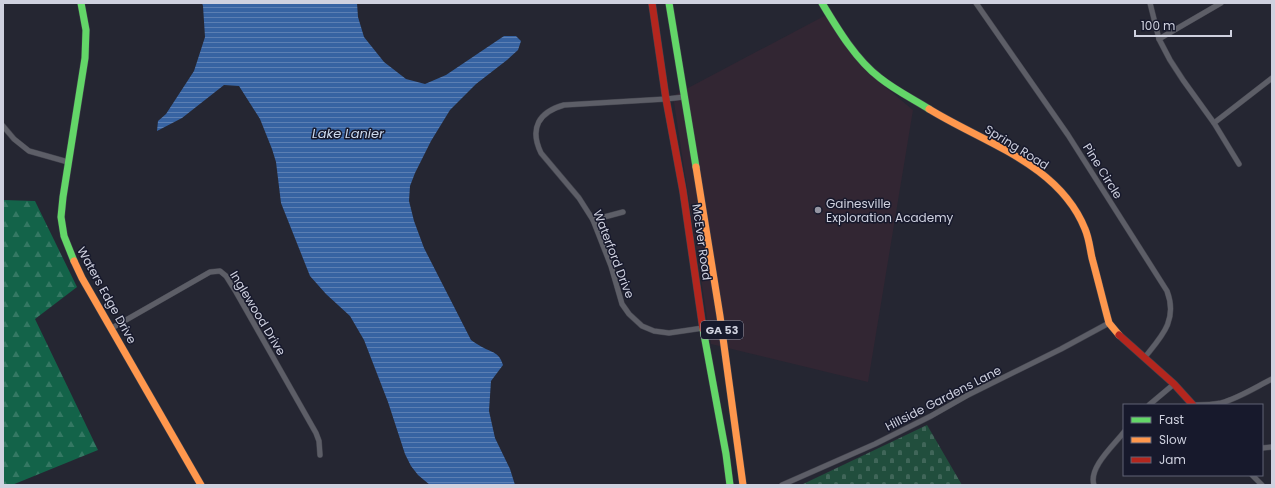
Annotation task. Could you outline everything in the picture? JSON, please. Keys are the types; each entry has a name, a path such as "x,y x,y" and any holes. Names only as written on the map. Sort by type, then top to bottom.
{"street":[{"name":"Waters Edge Drive","path":"81,3 86,21 86,50 62,197 61,217 64,236 82,278 202,485"},
{"name":"McEver Road","path":"652,3 666,99 683,191 703,328 726,454 730,485"},
{"name":"McEver Road","path":"669,3 720,316 744,485"},
{"name":"Spring Road","path":"822,3 840,33 860,59 879,78 947,120 988,140 1020,159 1043,174 1062,193 1076,212 1085,229 1109,323 1120,335 1174,384 1192,404"},
{"name":"Pine Circle","path":"976,3 1068,135 1167,291 1171,300 1172,310 1170,319 1165,330 1145,357"},
{"path":"1150,3 1160,39 1170,60 1214,123 1239,164"},
{"path":"1160,39 1221,3"},
{"path":"1214,123 1272,78"},
{"name":"Waterford Drive","path":"684,97 564,105 553,108 545,114 536,128 536,137 537,145 541,153 579,198 593,220 611,266 622,304 629,314 642,326 654,331 669,333 703,328"},
{"path":"3,126 14,139 29,151 68,162"},
{"path":"593,220 623,212"},
{"name":"Inglewood Drive","path":"112,328 210,272 220,271 226,276 236,292 316,433 319,441 320,454"},
{"name":"Hillside Gardens Lane","path":"782,485 875,444 1109,323"},
{"path":"1214,404 1236,397 1272,378"},
{"path":"1150,404 1174,384"},
{"path":"1094,485 1092,478 1094,470 1123,433"},
{"path":"1253,476 1262,485"}],"shaded area":[{"path":"828,14 866,71 913,110 868,382 711,344 673,96"}],"green space":[{"path":"3,200 35,201 77,287 35,319 98,450 12,485 3,485"},
{"path":"927,425 962,485 801,485"}],"water":[{"name":"Lake Lanier","path":"202,3 357,3 358,17 364,37 384,62 406,79 425,84 446,75 504,36 516,36 521,41 518,50 476,84 450,110 431,141 415,173 410,186 409,201 414,221 424,248 471,340 497,355 503,365 491,381 489,411 495,438 510,469 515,485 430,485 418,475 411,466 405,454 388,402 364,340 350,316 326,294 310,276 281,203 276,162 272,149 260,119 239,86 224,85 182,118 157,131 158,121 166,114 194,71 205,37"}],"traffic: fast":[{"path":"74,261 64,236 61,217 85,58 86,30 81,3"},
{"path":"669,3 696,167"},
{"path":"822,3 855,53 871,71 929,109"},
{"path":"703,329 726,454 730,485"}],"traffic: slow":[{"path":"929,109 1018,157 1039,171 1057,188 1073,207 1085,229 1109,323 1119,335"},
{"path":"696,167 720,316 743,485"},
{"path":"74,261 82,278 201,485"}],"traffic: jam":[{"path":"652,3 666,99 683,191 703,329"},
{"path":"1119,335 1174,384 1192,404"}],"place":[{"name":"Gainesville Exploration Academy","path":"818,210"}]}
